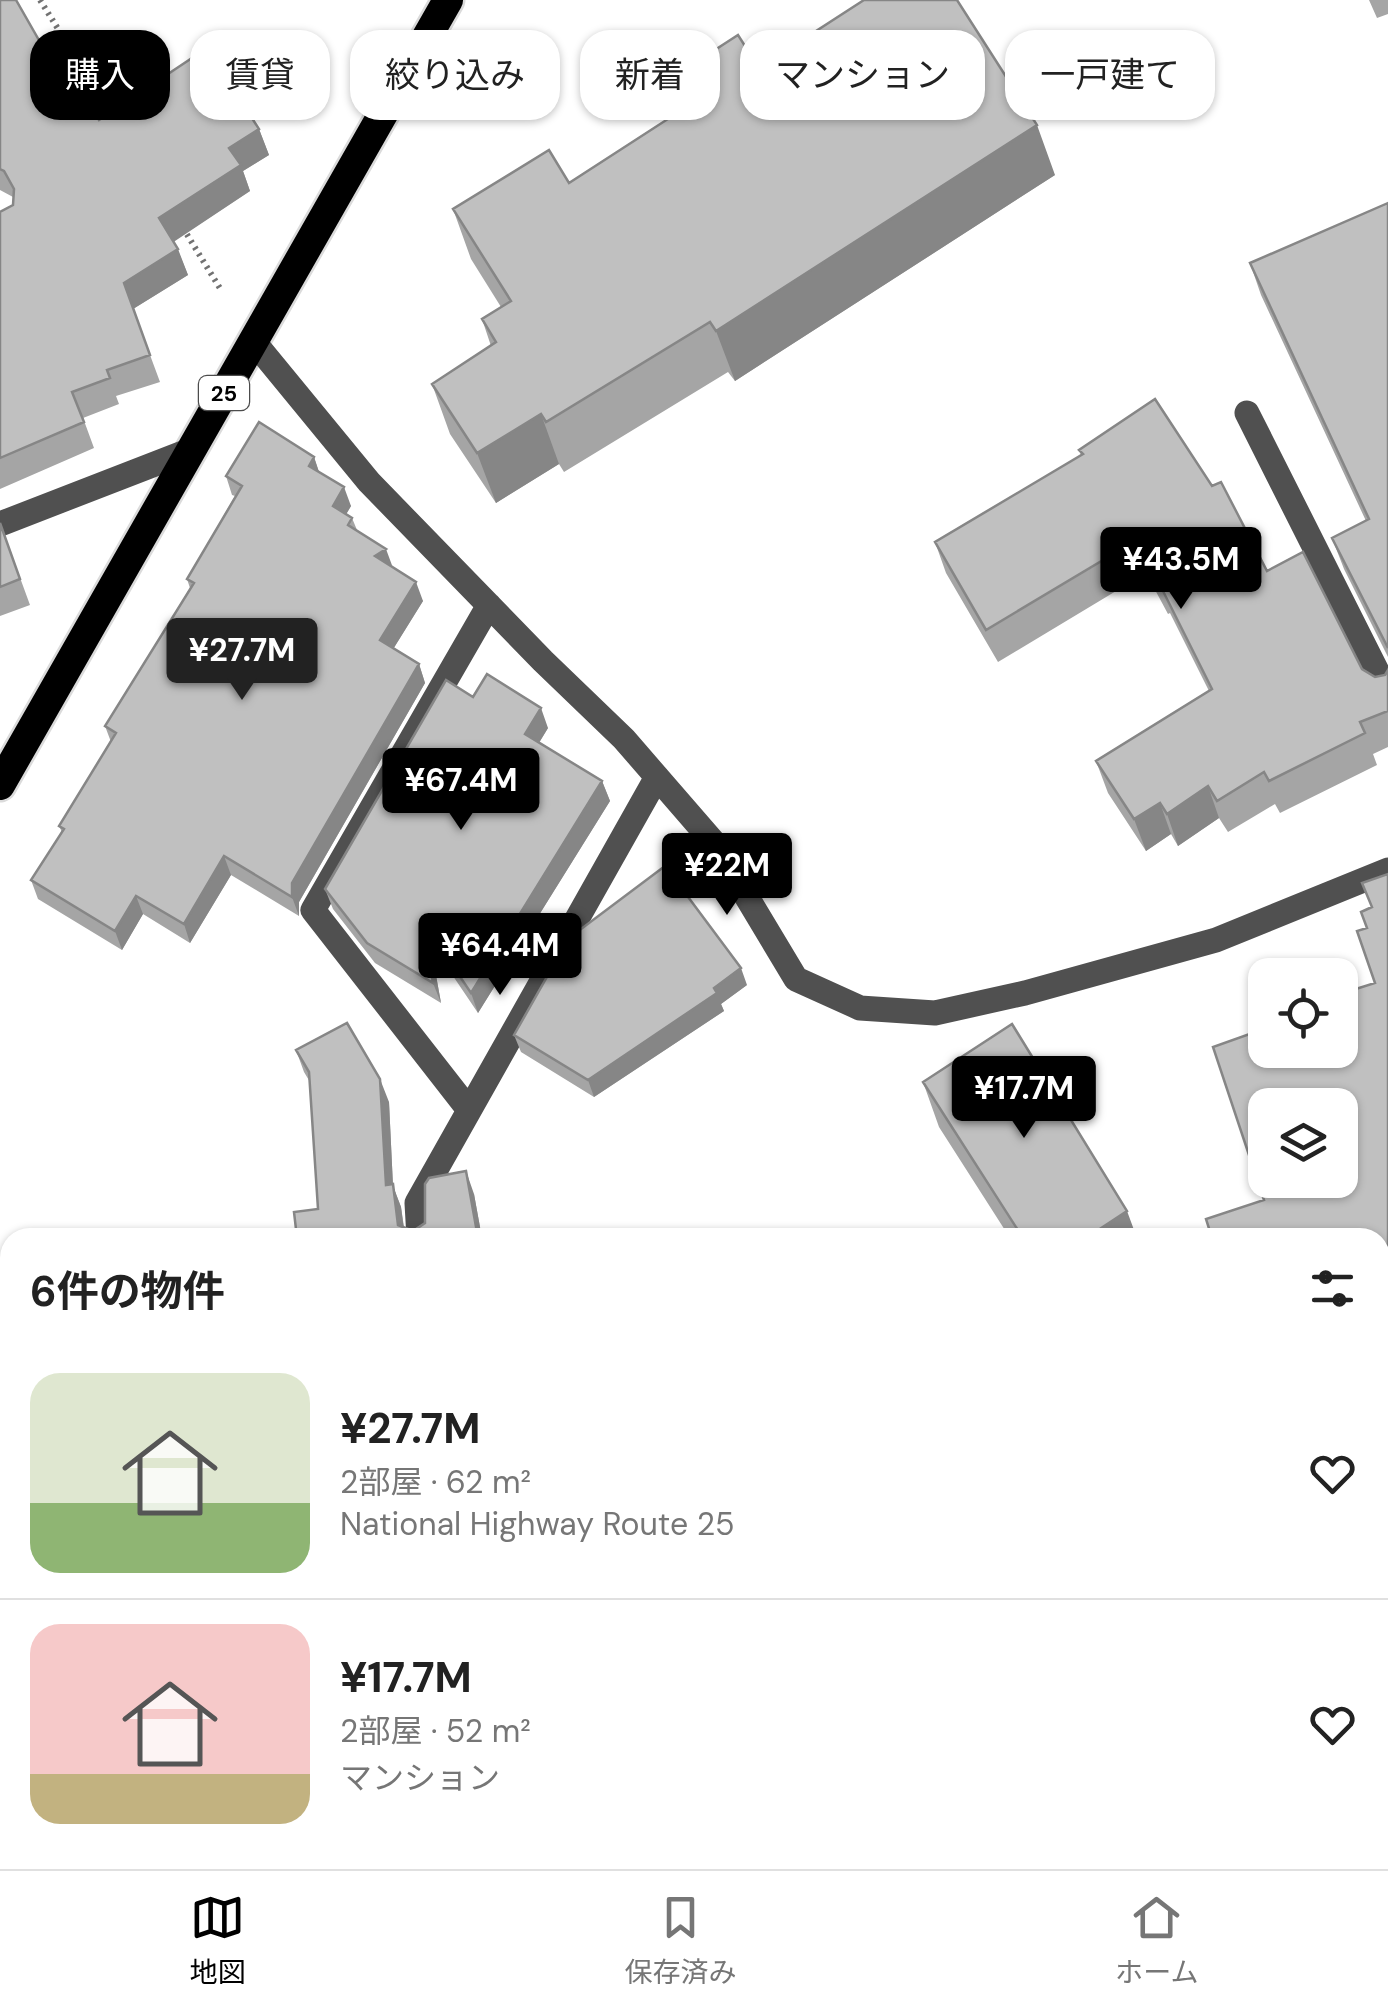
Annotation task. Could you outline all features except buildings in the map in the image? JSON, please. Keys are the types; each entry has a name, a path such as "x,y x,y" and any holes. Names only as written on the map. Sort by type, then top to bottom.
{"highway":[{"name":"25","path":"0,785 448,0"}],"street":[{"path":"254,342 369,482 624,739 715,844 796,978 860,1008 934,1013 1025,993 1216,940 1388,870"},
{"path":"1247,413 1388,693"},
{"path":"0,524 192,450"},
{"path":"469,1110 313,910 489,606"},
{"path":"418,1228 416,1202 656,776"}],"path":[{"path":"40,0 121,130"},
{"path":"182,228 254,342"}]}
